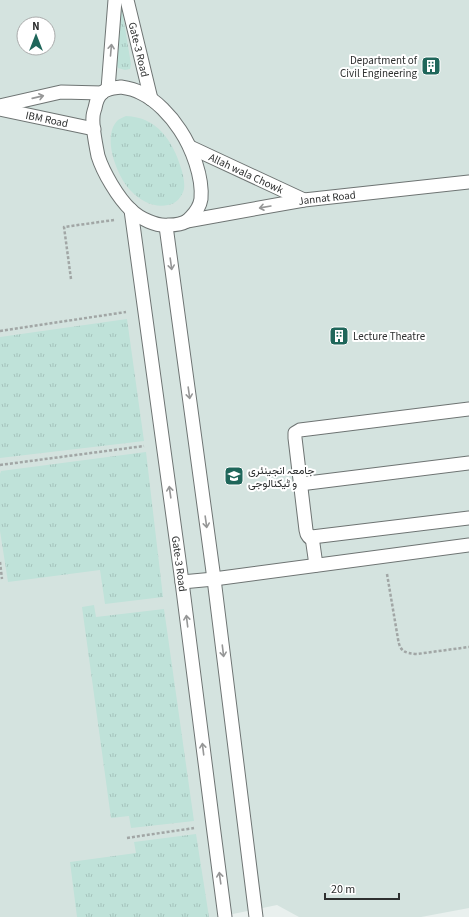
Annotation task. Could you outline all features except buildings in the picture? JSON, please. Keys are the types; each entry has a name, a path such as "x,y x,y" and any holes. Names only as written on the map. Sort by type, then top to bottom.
{"lane":[{"path":"0,106 61,92 105,91 120,87 133,89 142,93 151,99 170,117 181,130 190,147 198,169 200,183 201,200 196,212 186,221 166,226 149,222 132,214 107,177 98,155 93,117 96,103 105,91 115,0"},
{"name":"Gate-3 Road","path":"127,0 151,99"},
{"name":"IBM Road","path":"0,109 94,129"},
{"name":"Allah wala Chowk","path":"190,147 304,200"},
{"name":"Jannat Road","path":"186,221 304,200 469,182"},
{"name":"Gate-3 Road","path":"132,214 164,444 225,917"},
{"path":"166,226 214,579 256,917"},
{"path":"469,409 300,430 295,433 294,438 307,534 309,536 312,537 469,518"},
{"path":"300,484 469,463"},
{"path":"312,537 316,565"},
{"path":"182,582 469,545"}],"path":[{"path":"70,279 64,227 132,214"},
{"path":"0,331 145,309"},
{"path":"0,464 164,444"},
{"path":"385,556 399,647 404,651 418,654 469,647"},
{"path":"0,562 2,579"},
{"path":"128,838 213,826"}],"shaded area":[{"name":"جامعہ انجینئری و ٹیکنالوجی","path":"0,0 469,0 469,908 421,917 299,917 277,905 218,917 0,917"}],"green space":[{"path":"121,4 131,64 130,69 125,70 118,68 116,63"},
{"path":"126,116 137,117 155,126 168,140 178,158 184,178 184,189 182,195 174,203 163,206 148,203 130,190 120,175 113,156 111,136 113,127 118,120"},
{"path":"127,319 144,441 0,458 0,337"},
{"path":"146,452 163,597 105,604 100,570 8,582 0,531 1,471"},
{"path":"94,605 96,617 164,609 194,821 131,828 129,816 111,818 82,607"},
{"path":"196,834 209,917 77,917 70,862 136,853 134,842"}],"place":[{"name":"Department of Civil Engineering","path":"431,66"},
{"name":"Lecture Theatre","path":"339,336"},
{"name":"جامعہ انجینئری و ٹیکنالوجی","path":"234,476"}]}
